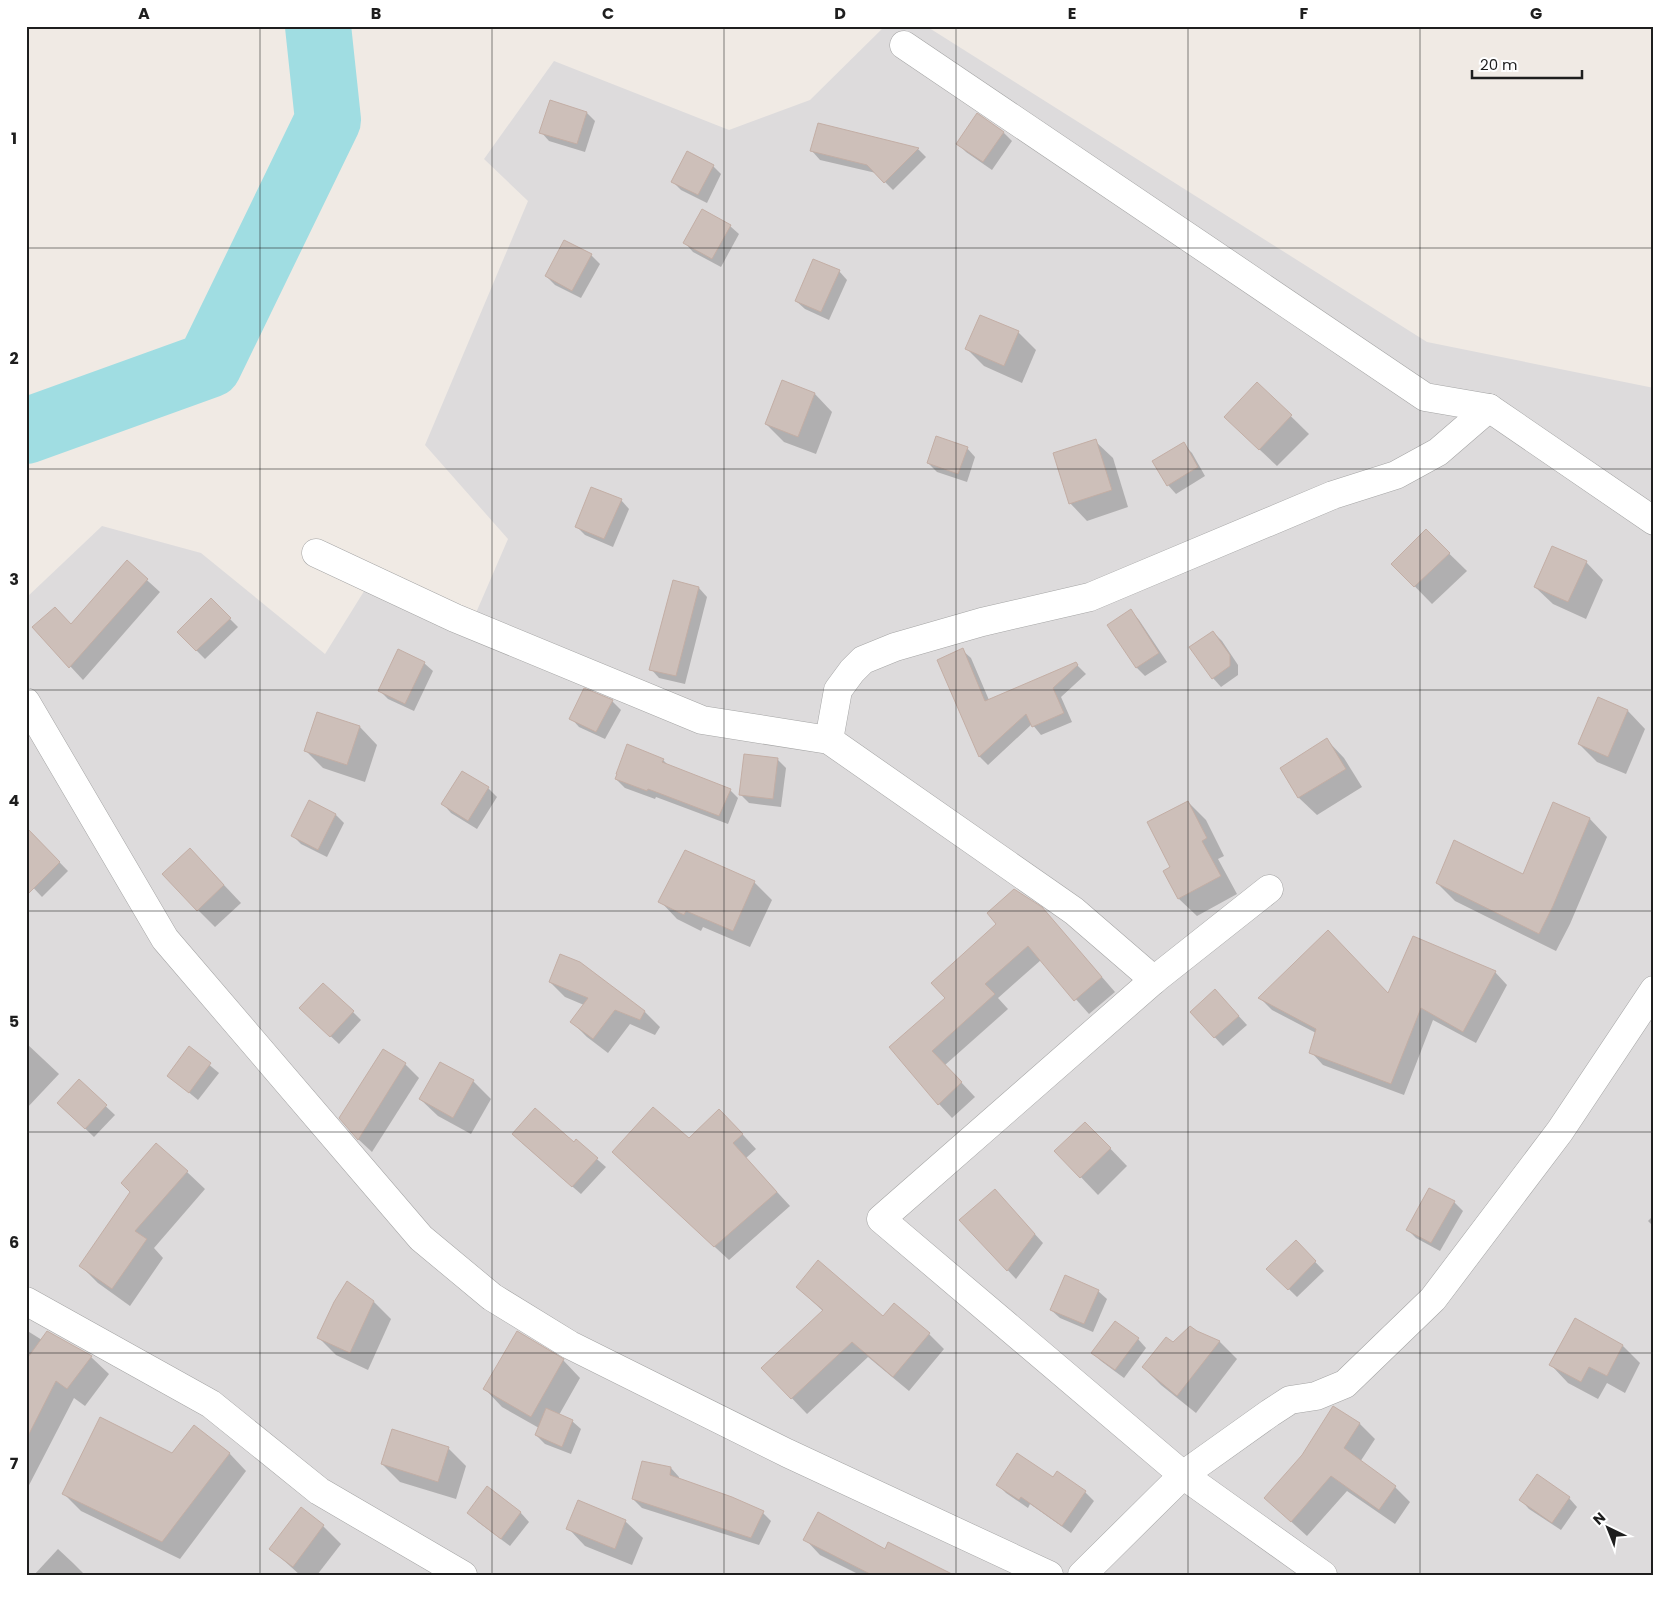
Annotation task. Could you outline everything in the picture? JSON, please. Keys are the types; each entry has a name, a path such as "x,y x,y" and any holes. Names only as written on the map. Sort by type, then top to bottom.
{"street":[{"path":"904,46 1425,397 1489,408 1654,521"},
{"path":"829,740 838,690 862,660 895,647 982,622 1090,597 1333,495 1396,475 1438,452 1489,408"},
{"path":"316,553 455,618 702,720 829,740 1074,911 1154,980"},
{"path":"26,702 165,939 421,1238 492,1297 570,1344 787,1453 1049,1575"},
{"path":"1269,889 1154,980 881,1219 1183,1475 1323,1575"},
{"path":"1082,1575 1183,1475 1270,1412 1290,1400 1316,1396 1345,1384 1433,1300 1560,1131 1654,990"},
{"path":"26,1301 211,1404 319,1491 462,1575"}],"shaded area":[{"path":"885,26 926,26 1427,342 1654,388 1654,1575 26,1575 26,598 102,526 201,553 325,654 371,580 469,629 508,539 425,445 528,201 484,159 554,61 729,130 810,100"}],"building":[{"path":"550,100 587,112 577,144 539,133"},
{"path":"977,113 1004,132 983,162 956,144"},
{"path":"818,123 919,148 884,183 867,165 810,151"},
{"path":"687,151 714,165 698,195 671,182"},
{"path":"702,209 731,225 712,259 683,243"},
{"path":"564,240 592,254 572,291 545,276"},
{"path":"813,259 840,270 821,312 795,301"},
{"path":"980,315 1019,331 1004,366 965,349"},
{"path":"782,380 815,393 798,437 765,424"},
{"path":"1257,382 1292,415 1259,450 1224,417"},
{"path":"936,436 968,447 958,474 927,463"},
{"path":"1096,439 1112,490 1069,504 1053,453"},
{"path":"1184,442 1198,467 1167,486 1152,461"},
{"path":"591,487 622,499 604,539 575,527"},
{"path":"1426,529 1450,553 1414,587 1391,564"},
{"path":"1552,546 1587,561 1568,602 1534,587"},
{"path":"127,560 148,579 69,668 32,627 55,607 71,624"},
{"path":"673,580 699,587 676,676 649,670"},
{"path":"211,598 231,618 196,651 177,632"},
{"path":"1131,609 1159,653 1136,668 1107,625"},
{"path":"1213,631 1230,655 1230,666 1212,679 1189,647"},
{"path":"963,648 985,701 1076,662 1078,665 1053,688 1064,713 1032,727 1026,714 979,757 937,660"},
{"path":"398,649 425,662 405,704 378,691"},
{"path":"584,688 613,700 596,732 569,719"},
{"path":"1598,697 1628,710 1608,757 1578,744"},
{"path":"317,712 360,726 347,765 304,751"},
{"path":"1327,738 1346,769 1298,798 1280,768"},
{"path":"627,744 664,759 662,762 731,789 719,816 648,789 647,791 615,779"},
{"path":"744,754 778,758 773,799 739,795"},
{"path":"462,771 489,787 468,821 441,804"},
{"path":"309,800 336,814 318,850 291,836"},
{"path":"1188,801 1207,838 1202,841 1221,876 1178,899 1163,871 1170,867 1147,822"},
{"path":"1553,802 1590,818 1553,906 1539,934 1436,883 1454,840 1523,874"},
{"path":"26,827 60,862 26,896"},
{"path":"190,848 224,885 197,911 162,874"},
{"path":"685,850 755,881 733,931 686,911 684,915 658,902"},
{"path":"1014,889 1042,907 1102,977 1074,1001 1028,946 985,984 995,994 932,1051 962,1082 938,1105 889,1047 945,998 931,983 996,924 987,913"},
{"path":"1328,930 1388,993 1413,936 1496,971 1463,1032 1421,1008 1391,1084 1309,1053 1316,1029 1258,998"},
{"path":"560,954 580,962 645,1011 640,1020 615,1010 593,1039 570,1022 588,998 549,982"},
{"path":"323,983 354,1011 330,1037 299,1008"},
{"path":"1215,989 1239,1016 1214,1038 1190,1012"},
{"path":"189,1046 211,1063 189,1093 167,1076"},
{"path":"383,1049 406,1063 358,1140 339,1118"},
{"path":"440,1062 474,1080 453,1118 419,1099"},
{"path":"79,1079 107,1105 85,1129 57,1103"},
{"path":"653,1107 689,1138 719,1109 743,1134 733,1143 777,1192 714,1247 612,1152"},
{"path":"535,1108 574,1142 576,1139 598,1158 572,1187 512,1134"},
{"path":"1085,1122 1111,1148 1080,1178 1054,1151"},
{"path":"156,1143 188,1171 135,1231 147,1239 112,1289 79,1266 130,1192 121,1183"},
{"path":"1429,1188 1455,1201 1431,1243 1406,1230"},
{"path":"995,1189 1035,1234 1007,1271 959,1220"},
{"path":"1296,1240 1316,1261 1288,1290 1266,1269"},
{"path":"818,1260 883,1316 894,1303 930,1333 893,1377 852,1342 791,1399 761,1368 823,1310 796,1287"},
{"path":"1065,1275 1099,1290 1084,1324 1050,1310"},
{"path":"347,1281 374,1301 350,1353 317,1338 334,1302"},
{"path":"1575,1318 1623,1345 1607,1376 1589,1367 1581,1382 1549,1365"},
{"path":"1115,1321 1139,1338 1115,1370 1091,1353"},
{"path":"1190,1326 1220,1341 1177,1396 1142,1367 1166,1337 1173,1342"},
{"path":"47,1331 92,1356 67,1389 56,1381 26,1440 26,1360"},
{"path":"517,1331 564,1359 531,1417 483,1389"},
{"path":"1333,1406 1360,1423 1344,1448 1396,1486 1379,1510 1331,1476 1291,1522 1264,1498 1302,1455"},
{"path":"546,1408 573,1420 562,1447 535,1435"},
{"path":"100,1417 172,1453 194,1425 230,1453 162,1542 62,1494"},
{"path":"392,1429 449,1447 438,1482 381,1464"},
{"path":"1017,1453 1053,1477 1057,1471 1086,1491 1062,1526 1021,1497 1019,1500 996,1485"},
{"path":"642,1461 671,1467 670,1475 732,1497 764,1511 751,1538 632,1499"},
{"path":"1537,1474 1570,1497 1552,1523 1519,1500"},
{"path":"487,1486 521,1512 501,1539 467,1513"},
{"path":"578,1500 626,1520 615,1549 566,1529"},
{"path":"301,1507 324,1525 293,1567 269,1549"},
{"path":"818,1512 885,1549 888,1542 954,1575 872,1575 803,1540"}],"waterway":[{"path":"26,431 209,365 328,120 318,26"}]}
